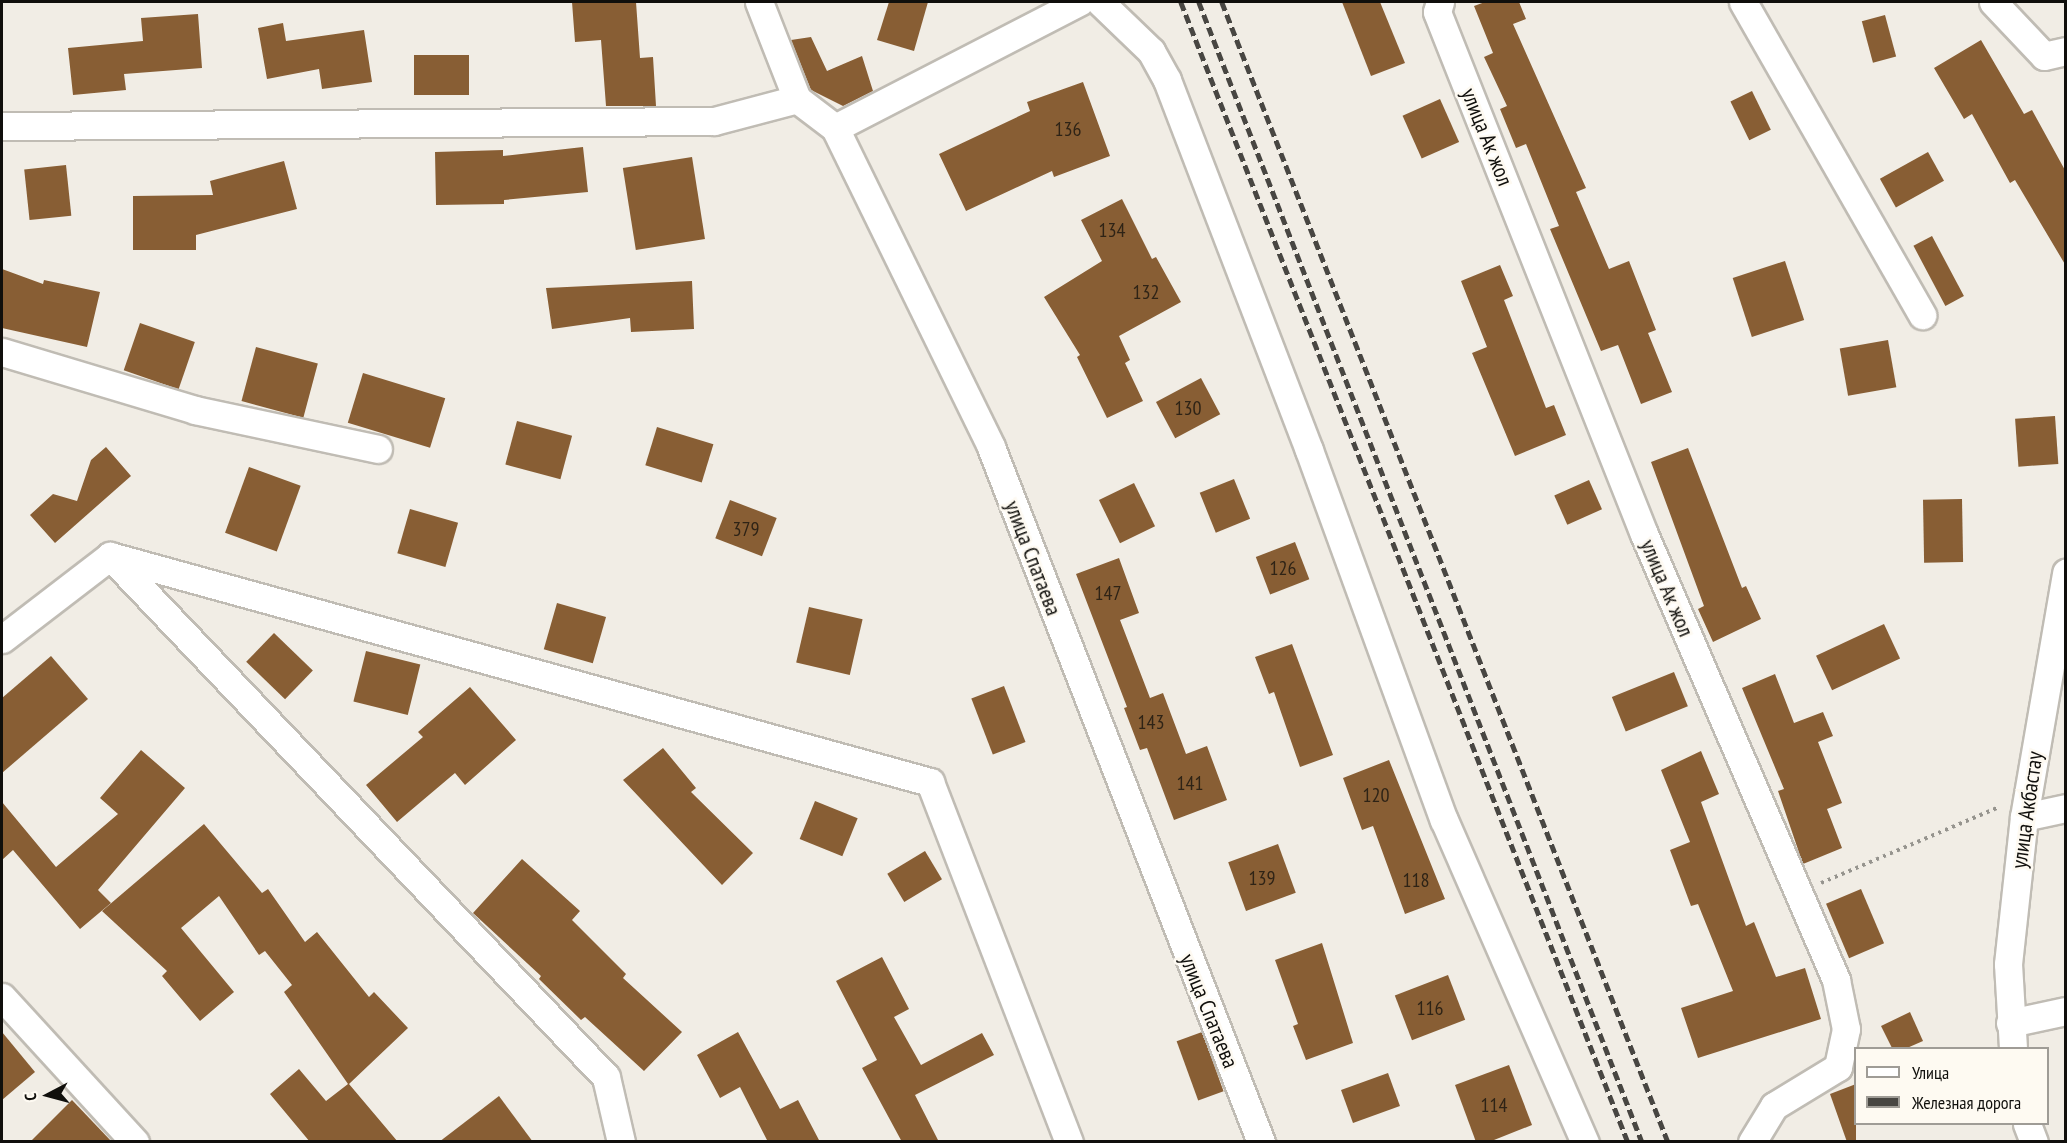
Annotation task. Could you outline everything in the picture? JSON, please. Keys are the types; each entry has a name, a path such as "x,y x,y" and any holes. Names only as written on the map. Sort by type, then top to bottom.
{"street":[{"path":"2,126 714,121 796,99 759,2"},
{"path":"835,128 1078,2"},
{"path":"1100,2 1151,51 1167,80 1309,450 1444,820 1585,1142"},
{"name":"улица Ак жол","path":"1440,2 1437,12 1644,534 1836,980 1846,1029 1838,1067 1774,1106 1752,1142"},
{"path":"1743,2 1922,315"},
{"path":"1993,2 2044,56 2066,51"},
{"name":"улица Спатаева","path":"796,99 835,128 991,447 1261,1142"},
{"path":"2,352 195,410 378,449"},
{"path":"2,639 110,556"},
{"path":"110,556 606,1077 621,1142"},
{"path":"110,556 930,782 1069,1142"},
{"name":"улица Акбастау","path":"2011,1036 2008,964 2026,806 2066,573"},
{"path":"2026,806 2066,808"},
{"path":"2,997 135,1142"},
{"path":"2011,1036 2066,1011"},
{"path":"2027,1125 2034,1142"}],"path":[{"path":"1799,894 2026,806"}],"building":[{"path":"572,2 636,2 640,58 653,57 656,106 606,106 601,40 575,42"},
{"path":"889,2 928,2 914,51 877,40"},
{"path":"1342,2 1380,2 1405,63 1371,76"},
{"path":"1485,2 1519,2 1526,19 1513,24 1586,188 1576,192 1609,269 1629,261 1656,330 1648,333 1672,392 1641,404 1618,345 1601,351 1550,229 1559,226 1526,144 1516,148 1500,109 1507,106 1484,57 1493,53 1474,6"},
{"path":"198,14 202,68 124,74 126,90 73,95 68,48 143,41 141,18"},
{"path":"1885,15 1896,57 1873,63 1862,21"},
{"path":"283,23 286,41 364,30 372,82 322,89 319,69 267,79 258,28"},
{"path":"811,37 827,71 862,56 873,91 843,106 811,90 791,40"},
{"path":"1981,40 2024,114 2032,110 2066,172 2066,266 2015,180 2010,183 1972,114 1964,119 1934,68"},
{"path":"414,55 469,55 469,95 414,95"},
{"path":"1083,82 1110,156 1054,177 1052,171 966,211 939,154 1030,111 1027,102"},
{"path":"1752,91 1771,130 1749,140 1730,102"},
{"path":"1440,99 1459,142 1422,159 1403,116"},
{"path":"583,147 588,192 504,200 504,204 436,205 435,152 503,150 503,156"},
{"path":"1928,152 1944,181 1896,208 1880,179"},
{"path":"692,157 705,239 636,250 623,168"},
{"path":"284,161 297,209 196,235 196,250 133,250 133,196 213,195 210,181"},
{"path":"66,165 71,216 30,220 24,169"},
{"path":"1122,199 1152,259 1156,257 1181,302 1119,336 1130,360 1125,363 1143,401 1107,418 1077,357 1080,355 1044,297 1102,261 1081,220"},
{"path":"1932,236 1964,296 1945,306 1913,246"},
{"path":"1785,261 1804,320 1752,337 1733,278"},
{"path":"1500,265 1513,296 1504,300 1546,408 1554,405 1566,435 1515,456 1472,353 1487,347 1461,281"},
{"path":"2,269 43,284 44,280 100,292 87,347 2,328"},
{"path":"692,281 694,329 631,332 630,318 552,329 546,288"},
{"path":"140,323 195,342 179,389 124,370"},
{"path":"1888,340 1896,387 1848,396 1840,349"},
{"path":"256,347 318,364 303,418 242,401"},
{"path":"363,373 445,398 430,448 348,423"},
{"path":"1201,378 1220,414 1175,438 1156,402"},
{"path":"2055,416 2058,464 2018,467 2015,419"},
{"path":"517,421 572,436 560,479 505,464"},
{"path":"657,427 713,444 702,483 645,465"},
{"path":"106,447 131,476 55,543 30,515 53,494 77,501 91,460"},
{"path":"1688,448 1742,588 1746,586 1761,619 1713,642 1698,609 1704,606 1651,462"},
{"path":"249,467 301,486 277,552 225,533"},
{"path":"1234,479 1250,519 1216,533 1200,493"},
{"path":"1589,480 1602,509 1567,525 1554,495"},
{"path":"1134,483 1155,526 1120,543 1099,500"},
{"path":"1962,499 1963,562 1924,563 1923,500"},
{"path":"730,500 777,518 762,556 715,538"},
{"path":"410,509 458,523 445,567 397,553"},
{"path":"1295,542 1309,579 1270,594 1256,557"},
{"path":"1119,558 1139,613 1120,620 1150,698 1163,693 1186,754 1207,746 1227,800 1174,820 1147,748 1140,750 1124,708 1127,707 1076,574"},
{"path":"557,603 606,617 593,663 544,649"},
{"path":"809,607 863,619 850,675 796,663"},
{"path":"1884,624 1900,658 1832,690 1816,656"},
{"path":"274,633 313,671 285,699 246,662"},
{"path":"1292,644 1333,755 1300,767 1274,692 1269,694 1255,657"},
{"path":"366,651 420,665 408,715 353,701"},
{"path":"51,656 88,699 2,773 2,698"},
{"path":"1674,672 1688,706 1626,731 1612,697"},
{"path":"1775,674 1794,723 1823,712 1833,736 1818,742 1842,803 1827,809 1842,848 1803,864 1778,791 1784,789 1742,688"},
{"path":"1004,686 1026,742 993,755 971,699"},
{"path":"470,687 516,740 465,785 455,773 397,822 366,785 423,737 418,732"},
{"path":"663,748 696,788 691,792 753,853 722,885 623,780"},
{"path":"141,750 185,788 98,890 111,903 80,929 13,850 2,860 2,802 56,867 118,814 100,798"},
{"path":"1701,751 1719,794 1701,802 1746,926 1754,922 1776,977 1805,968 1821,1019 1698,1058 1681,1008 1733,991 1698,904 1691,906 1670,850 1690,842 1661,770"},
{"path":"1389,760 1445,899 1405,914 1373,826 1362,830 1343,778"},
{"path":"815,801 858,818 842,856 800,839"},
{"path":"204,824 262,893 268,889 305,942 317,932 369,997 374,992 408,1028 349,1084 398,1142 310,1142 270,1094 299,1069 326,1101 348,1084 284,992 292,985 265,951 259,955 219,896 181,928 234,992 200,1021 162,976 167,971 102,911"},
{"path":"1278,844 1296,893 1246,911 1228,862"},
{"path":"925,851 942,879 904,902 887,874"},
{"path":"522,859 580,911 572,920 626,974 623,978 682,1032 644,1071 585,1017 581,1020 539,979 541,976 473,913"},
{"path":"1861,889 1884,943 1849,958 1826,904"},
{"path":"1322,943 1353,1043 1306,1060 1293,1026 1298,1024 1275,960"},
{"path":"882,957 909,1009 894,1017 921,1065 982,1033 994,1055 915,1095 939,1142 902,1142 862,1068 877,1060 836,981"},
{"path":"1448,975 1465,1020 1412,1040 1395,995"},
{"path":"1910,1012 1923,1041 1909,1047 1892,1047 1881,1026"},
{"path":"2,1032 35,1072 2,1100"},
{"path":"738,1032 780,1109 798,1100 820,1142 768,1142 740,1087 720,1098 697,1055"},
{"path":"1202,1032 1224,1091 1198,1100 1177,1041"},
{"path":"1509,1065 1532,1125 1489,1142 1476,1142 1455,1085"},
{"path":"1388,1073 1400,1106 1353,1123 1341,1090"},
{"path":"1854,1085 1856,1142 1847,1142 1830,1094"},
{"path":"499,1096 533,1142 439,1142"},
{"path":"72,1100 112,1142 30,1142"}],"railway":[{"path":"1181,2 1628,1142"},
{"path":"1199,2 1642,1142"},
{"path":"1222,2 1668,1142"}]}
